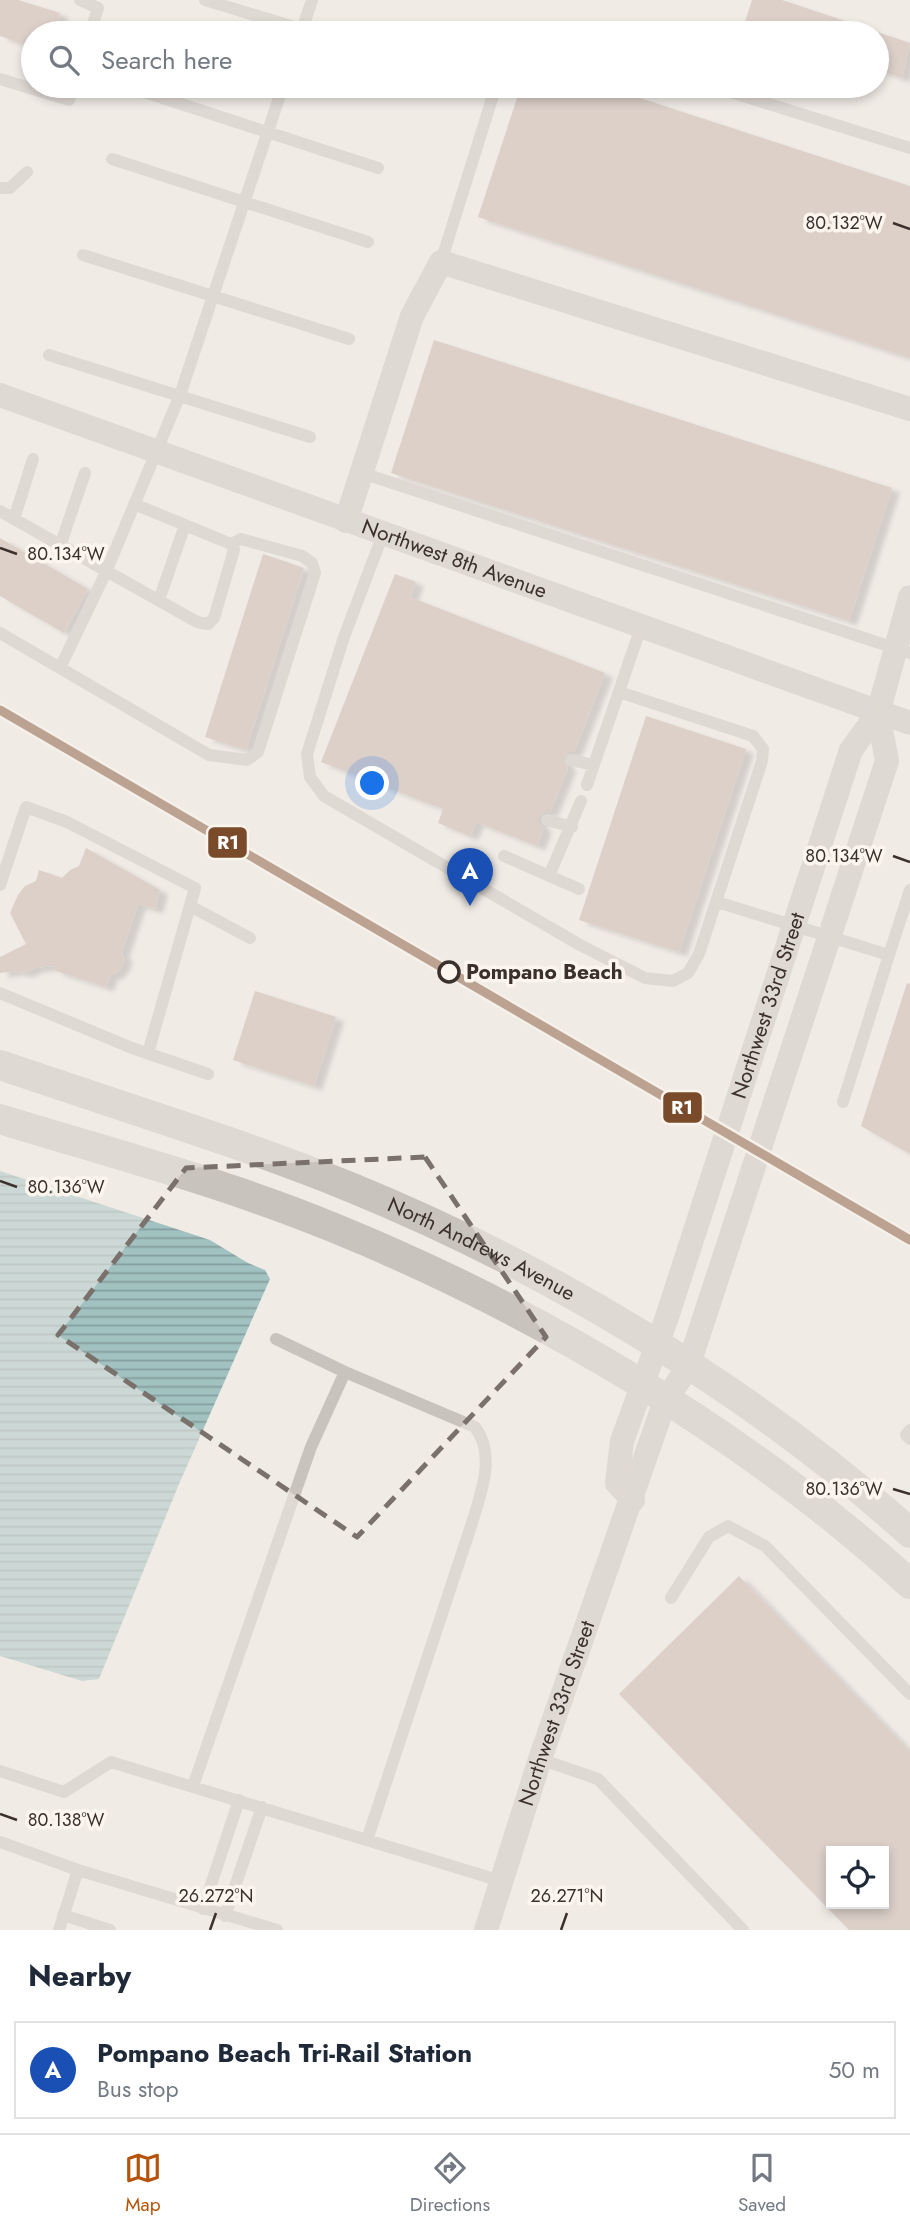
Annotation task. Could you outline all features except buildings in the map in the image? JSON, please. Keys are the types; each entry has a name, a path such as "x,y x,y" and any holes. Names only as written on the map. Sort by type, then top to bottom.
{"street":[{"path":"346,521 412,316 441,261 910,409"},
{"name":"Northwest 8th Avenue","path":"0,395 910,723"},
{"name":"Northwest 33rd Street","path":"653,1394 657,1347 851,750 878,713 902,650 910,597"},
{"name":"Northwest 33rd Street","path":"486,1930 540,1759 633,1500 617,1483 622,1441 653,1394 688,1367 887,761 878,713"},
{"name":"North Andrews Avenue","path":"0,1065 350,1187 547,1280 688,1367 827,1462 910,1533"},
{"name":"North Andrews Avenue","path":"0,1119 205,1183 331,1226 448,1279 572,1344 653,1394 805,1495 862,1540 910,1584"}],"lane":[{"path":"81,0 98,8 94,21"},
{"path":"205,0 271,21"},
{"path":"307,21 312,0"},
{"path":"0,79 21,85"},
{"path":"163,98 378,168"},
{"path":"60,668 106,572 180,395 279,98"},
{"path":"441,261 492,98"},
{"path":"750,98 910,148"},
{"path":"112,159 368,242"},
{"path":"0,188 10,188 27,172"},
{"path":"83,255 212,298 349,339"},
{"path":"49,355 310,437"},
{"path":"15,519 33,459"},
{"path":"60,545 85,473"},
{"path":"362,473 902,650"},
{"path":"0,511 197,622 208,624 214,618 234,550 231,544 134,504"},
{"path":"159,600 185,525"},
{"path":"383,534 344,637 307,754 310,777 324,796 580,945 645,978 673,981 688,973 699,954 762,761 763,749 753,736 619,692"},
{"path":"0,633 209,755 247,760 258,752 315,573 312,563 302,556 241,539 231,544"},
{"path":"587,785 641,627"},
{"path":"571,760 594,765"},
{"path":"549,876 581,801"},
{"path":"0,885 26,807 67,822 195,888 148,1053"},
{"path":"547,820 572,827"},
{"path":"504,856 579,889"},
{"path":"843,1102 910,890"},
{"path":"717,902 889,955"},
{"path":"190,905 250,938"},
{"path":"0,993 148,1053 208,1074"},
{"path":"276,1339 345,1372 475,1427 482,1436 486,1457 485,1475 471,1526 367,1840"},
{"path":"193,1786 311,1447 345,1372"},
{"path":"910,1430 906,1435 910,1438"},
{"path":"671,1598 709,1537 728,1526 765,1546 910,1694"},
{"path":"540,1759 598,1779 743,1930"},
{"path":"0,1771 64,1792 111,1762 502,1881"},
{"path":"203,1909 239,1800"},
{"path":"225,1916 261,1807"},
{"path":"0,1842 252,1926 277,1930"},
{"path":"59,1930 78,1870"},
{"path":"63,1915 110,1930"}],"highlighted area":[{"path":"425,1157 546,1337 357,1537 58,1335 186,1168"}],"water":[{"path":"0,1171 210,1240 265,1270 270,1279 179,1484 99,1679 82,1681 0,1656"}],"transit line":[{"name":"R1","path":"0,710 910,1240"}],"place":[{"name":"Pompano Beach Tri-Rail Station","path":"470,906"},
{"name":"Pompano Beach","path":"449,972"}]}
